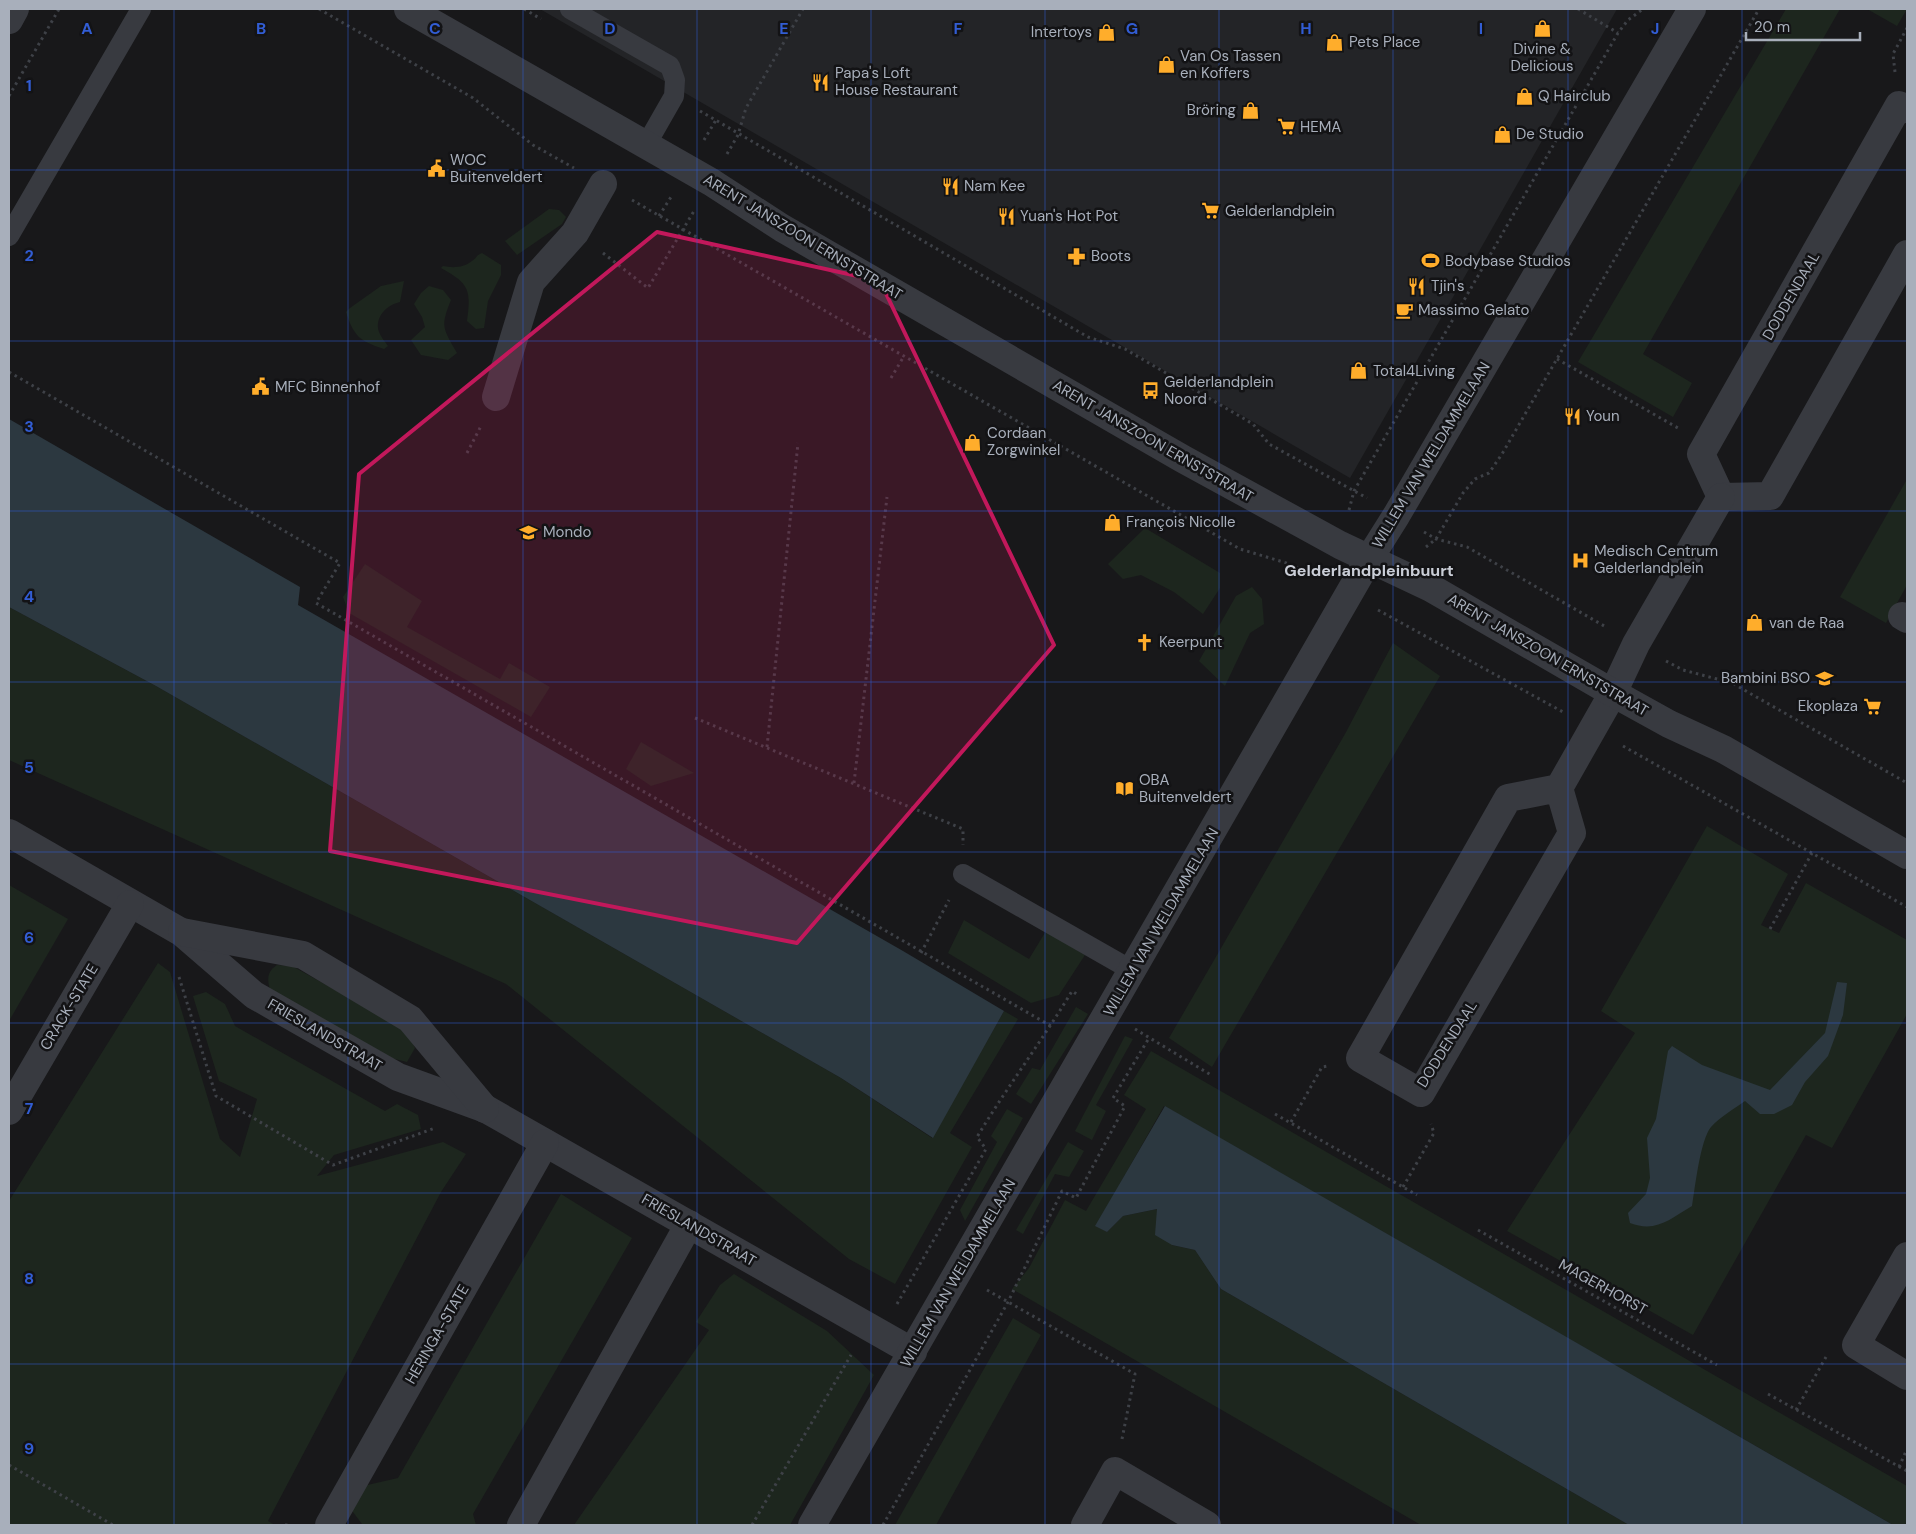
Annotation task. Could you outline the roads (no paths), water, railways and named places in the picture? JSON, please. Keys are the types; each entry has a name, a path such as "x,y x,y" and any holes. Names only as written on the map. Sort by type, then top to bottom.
{"street":[{"path":"9,20 15,9"},
{"name":"ARENT JANSZOON ERNSTSTRAAT","path":"408,9 711,182 799,238 1183,459 1340,545 1431,588 1613,693 1669,724 1723,749 1907,855"},
{"name":"WILLEM VAN WELDAMMELAAN","path":"812,1525 1369,559 1396,516 1692,9"},
{"name":"DODDENDAAL","path":"1721,497 1701,454 1903,107"},
{"path":"496,397 530,282 575,233 603,184"},
{"path":"1558,788 1613,693 1636,644 1721,497 1770,496 1907,254"},
{"name":"DODDENDAAL","path":"1558,788 1572,833 1421,1093 1360,1058 1508,798 1558,788"},
{"name":"FRIESLANDSTRAAT","path":"9,833 172,927 254,994 398,1077 486,1109 913,1352"},
{"name":"CRACK-STATE","path":"9,1111 130,904"},
{"name":"FRIESLANDSTRAAT","path":"172,927 303,955 410,1019 486,1109"},
{"name":"HERINGA-STATE","path":"329,1525 545,1143"},
{"path":"521,1525 688,1224"},
{"path":"1907,1256 1856,1345 1907,1376"},
{"path":"1085,1525 1115,1471 1172,1516 1207,1525"}],"lane":[{"path":"9,236 141,9"},
{"path":"570,9 670,66 675,80 674,96 646,145"},
{"path":"963,874 1133,971"}],"place":[{"name":"Divine & Delicious","path":"1542,28"},
{"name":"Intertoys","path":"1106,32"},
{"name":"Pets Place","path":"1335,42"},
{"name":"Van Os Tassen en Koffers","path":"1166,65"},
{"name":"Papa's Loft House Restaurant","path":"821,82"},
{"name":"Q Hairclub","path":"1524,96"},
{"name":"Bröring","path":"1250,110"},
{"name":"HEMA","path":"1286,127"},
{"name":"De Studio","path":"1502,134"},
{"name":"WOC Buitenveldert","path":"436,169"},
{"name":"Nam Kee","path":"950,186"},
{"name":"Gelderlandplein","path":"1211,211"},
{"name":"Yuan's Hot Pot","path":"1006,216"},
{"name":"Boots","path":"1077,256"},
{"name":"Bodybase Studios","path":"1431,261"},
{"name":"Tjin's","path":"1417,286"},
{"name":"Massimo Gelato","path":"1404,310"},
{"name":"Total4Living","path":"1359,371"},
{"name":"MFC Binnenhof","path":"261,387"},
{"name":"Gelderlandplein Noord","path":"1150,391"},
{"name":"Youn","path":"1572,416"},
{"name":"Cordaan Zorgwinkel","path":"973,442"},
{"name":"François Nicolle","path":"1112,522"},
{"name":"Mondo","path":"529,532"},
{"name":"Medisch Centrum Gelderlandplein","path":"1580,560"},
{"name":"van de Raa","path":"1755,623"},
{"name":"Keerpunt","path":"1145,642"},
{"name":"Bambini BSO","path":"1824,678"},
{"name":"Ekoplaza","path":"1872,706"},
{"name":"OBA Buitenveldert","path":"1125,789"}],"district":[{"name":"Gelderlandpleinbuurt","path":"1369,570"}]}
